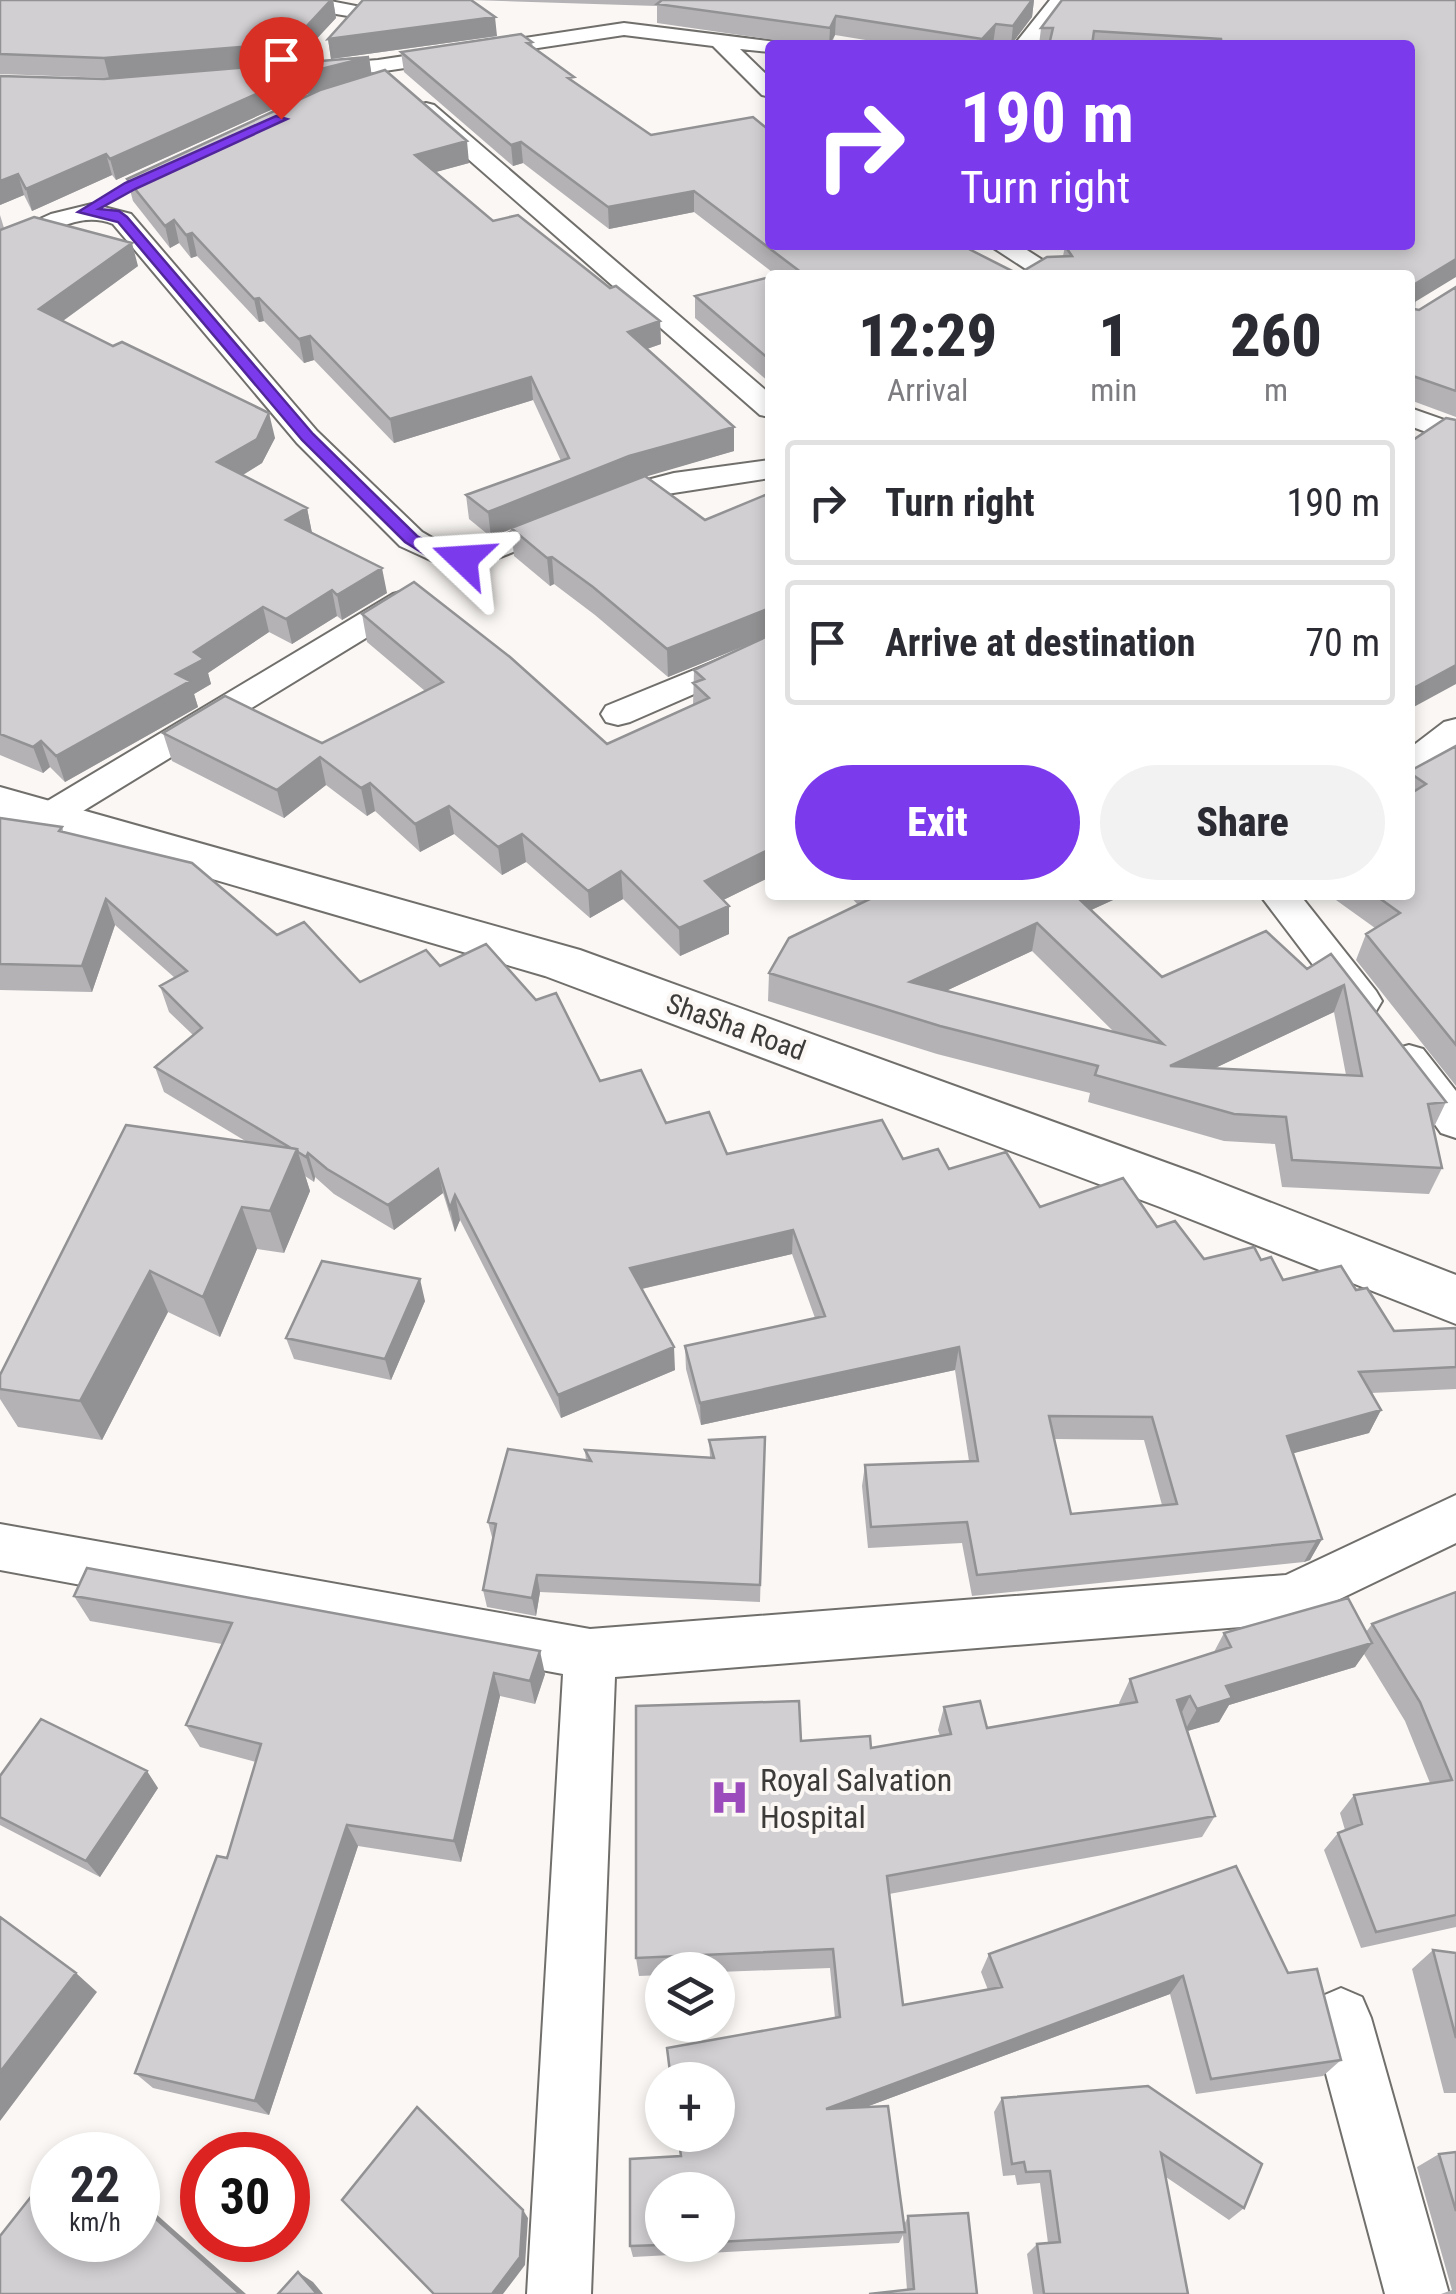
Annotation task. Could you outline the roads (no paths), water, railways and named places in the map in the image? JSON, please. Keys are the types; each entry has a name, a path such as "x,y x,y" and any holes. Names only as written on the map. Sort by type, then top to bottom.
{"street":[{"path":"288,0 348,20 294,72 386,74 624,29 765,46"},
{"path":"1030,40 1061,0"},
{"path":"624,29 648,10"},
{"path":"721,42 765,85"},
{"path":"346,93 386,74"},
{"path":"386,74 765,405"},
{"path":"0,247 85,212 115,195"},
{"path":"85,212 114,214 122,220 307,437 411,539 437,554 463,559 483,555 644,490 765,470"},
{"path":"1010,250 1045,270"},
{"path":"1415,418 1456,434"},
{"path":"52,814 404,601"},
{"path":"618,714 765,652"},
{"path":"1415,761 1456,730"},
{"name":"ShaSha Road","path":"0,802 562,963 1180,1191 1456,1300"},
{"path":"1283,900 1456,1122"},
{"path":"0,1547 590,1654 1290,1599 1456,1518"},
{"path":"559,2294 590,1654"},
{"path":"1341,2018 1417,2294"}],"place":[{"name":"Royal Salvation Hospital","path":"730,1798"}]}
